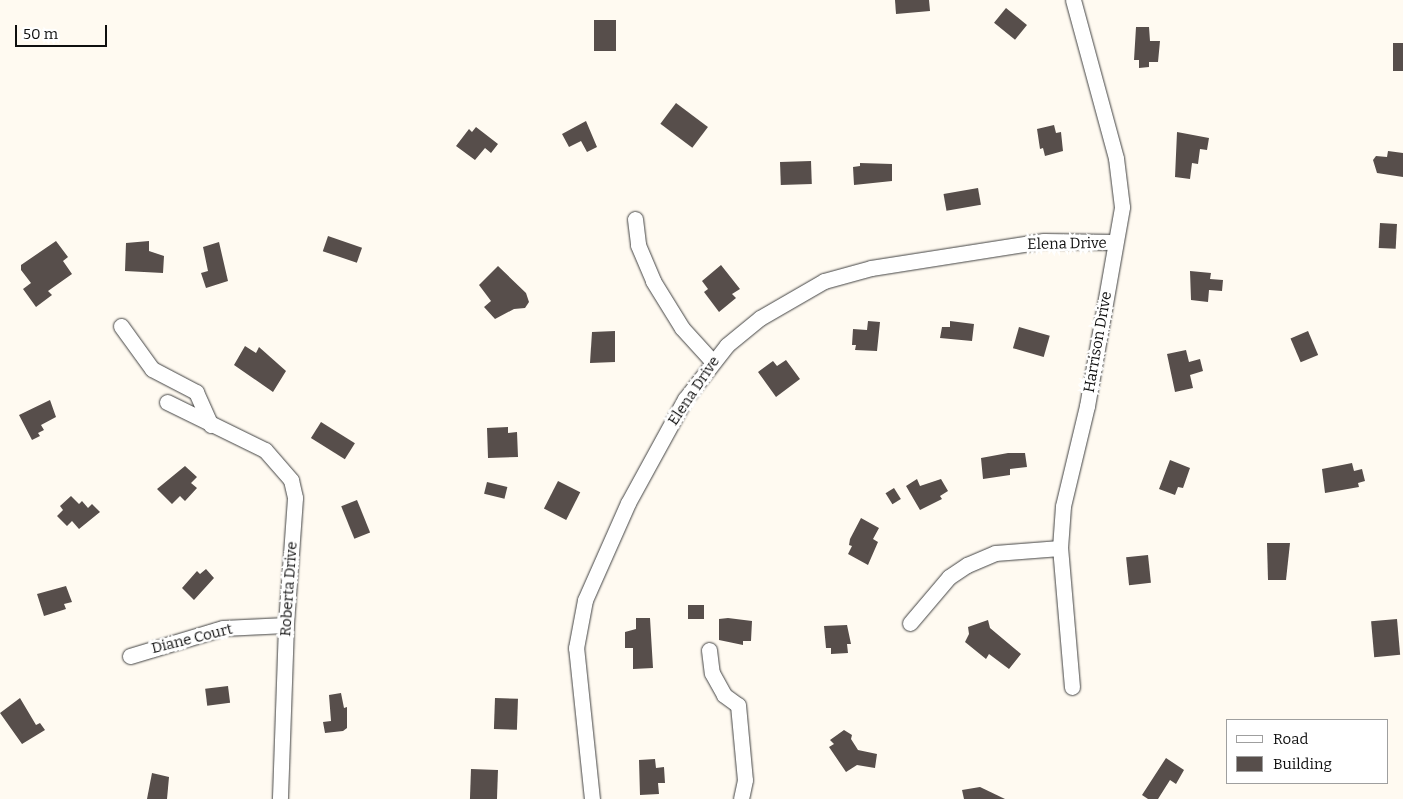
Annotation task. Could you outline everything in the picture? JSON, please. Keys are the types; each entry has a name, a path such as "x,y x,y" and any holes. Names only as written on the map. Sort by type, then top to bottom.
{"street":[{"name":"Harrison Drive","path":"1072,687 1060,548 1063,506 1087,406 1122,207 1116,158 1073,0"},
{"path":"634,219 638,245 653,281 682,328 712,361"},
{"name":"Elena Drive","path":"592,799 576,648 585,600 628,503 685,399 712,361 760,318 824,281 870,268 1044,241 1115,242"},
{"path":"121,326 152,369 196,392 211,424"},
{"name":"Roberta Drive","path":"168,402 265,450 289,475 295,498 286,625 280,799"},
{"path":"910,624 949,577 967,565 995,553 1060,548"},
{"name":"Diane Court","path":"130,656 223,628 286,625"},
{"path":"709,650 712,673 724,695 738,705 745,780 741,799"}],"building":[{"path":"895,0 929,0 930,11 896,14"},
{"path":"1006,8 1027,25 1015,40 994,23"},
{"path":"594,20 616,20 616,51 594,51"},
{"path":"1136,27 1149,27 1150,41 1160,41 1158,62 1149,62 1149,67 1139,68 1139,60 1134,60"},
{"path":"1393,43 1403,43 1403,71 1393,71"},
{"path":"676,103 708,127 692,148 660,124"},
{"path":"586,121 597,147 587,152 581,141 569,147 562,134"},
{"path":"1054,125 1056,133 1061,132 1063,151 1045,156 1043,148 1040,149 1037,129"},
{"path":"476,127 498,144 491,153 485,148 475,160 456,146 469,129 472,132"},
{"path":"1177,132 1209,138 1207,150 1200,149 1198,164 1192,163 1190,179 1175,177"},
{"path":"1388,151 1403,153 1403,177 1377,173 1373,160 1376,156 1387,157"},
{"path":"811,161 812,184 781,185 780,162"},
{"path":"860,163 892,164 892,181 854,185 853,167 860,166"},
{"path":"978,188 981,205 946,211 944,194"},
{"path":"1380,223 1397,224 1396,249 1379,248"},
{"path":"328,236 362,248 357,263 323,251"},
{"path":"56,241 68,257 63,261 72,274 48,291 52,295 36,307 23,289 31,283 21,270 21,265"},
{"path":"149,241 149,251 164,256 163,273 125,271 126,243"},
{"path":"219,242 228,281 206,288 201,273 208,271 203,247"},
{"path":"721,265 740,289 732,294 736,298 719,312 704,292 708,289 702,281"},
{"path":"498,266 526,293 529,302 525,308 514,309 495,319 484,307 491,301 479,285"},
{"path":"1190,271 1211,273 1210,279 1223,280 1222,291 1209,290 1208,302 1191,300"},
{"path":"868,321 880,322 877,351 855,350 856,345 852,345 853,329 867,330"},
{"path":"950,321 974,324 972,341 940,338 942,327 950,327"},
{"path":"1019,327 1050,336 1044,357 1013,348"},
{"path":"615,331 615,362 590,363 592,332"},
{"path":"1308,331 1318,355 1301,362 1291,338"},
{"path":"245,346 256,353 259,347 286,371 273,392 234,365"},
{"path":"1186,350 1189,362 1200,359 1203,371 1190,375 1193,388 1175,392 1167,354"},
{"path":"786,360 800,379 776,397 758,372 773,361 777,366"},
{"path":"50,400 56,417 41,425 44,430 38,433 40,436 32,440 19,415"},
{"path":"321,422 355,443 345,459 311,438"},
{"path":"508,427 508,433 517,432 518,457 488,458 487,428"},
{"path":"1008,453 1025,453 1027,467 1010,469 1010,475 983,479 981,458"},
{"path":"1170,460 1190,468 1183,488 1178,487 1175,495 1159,489"},
{"path":"1352,463 1354,471 1362,469 1365,481 1358,483 1359,487 1325,493 1322,469"},
{"path":"185,466 197,477 191,483 197,488 185,501 180,496 172,504 157,489"},
{"path":"917,479 920,486 941,479 948,491 940,496 942,499 920,510 906,486"},
{"path":"558,481 580,492 566,520 544,509"},
{"path":"487,482 507,487 504,499 484,494"},
{"path":"894,488 901,499 892,504 886,493"},
{"path":"71,496 79,504 82,501 88,508 92,504 100,512 79,529 72,521 67,526 57,516 63,510 60,506"},
{"path":"357,500 370,532 354,539 341,506"},
{"path":"861,518 879,528 873,539 878,542 868,565 848,554 852,546 849,545 850,539"},
{"path":"1267,543 1290,543 1286,580 1268,580"},
{"path":"1148,555 1151,583 1129,585 1126,557"},
{"path":"206,569 214,578 194,600 182,588 197,571 200,574"},
{"path":"66,586 72,602 64,604 66,609 44,616 37,594"},
{"path":"688,605 704,605 704,619 688,619"},
{"path":"636,618 650,618 653,668 633,669 633,648 625,648 625,632 636,629"},
{"path":"728,618 752,621 751,641 743,641 743,645 719,640 719,619"},
{"path":"1397,619 1400,655 1374,657 1371,621"},
{"path":"988,620 990,628 1021,654 1009,669 989,654 986,659 965,642 969,634 968,627"},
{"path":"847,625 851,644 847,644 848,653 831,654 831,648 826,648 824,626"},
{"path":"228,686 230,703 207,706 205,689"},
{"path":"341,693 344,708 347,707 347,728 343,731 325,733 323,722 331,721 329,695"},
{"path":"20,698 36,725 40,723 45,730 22,744 0,713"},
{"path":"495,698 518,699 517,730 494,729"},
{"path":"844,730 852,735 851,739 858,750 877,754 875,768 857,765 846,772 829,747 834,744 830,740"},
{"path":"1166,758 1184,770 1176,784 1170,780 1158,799 1148,799 1142,795"},
{"path":"655,759 656,768 664,767 665,783 658,783 659,794 640,795 639,760"},
{"path":"471,769 498,770 497,799 470,799"},
{"path":"152,773 169,777 167,799 147,799"},
{"path":"980,787 1005,799 964,799 962,790"}]}
